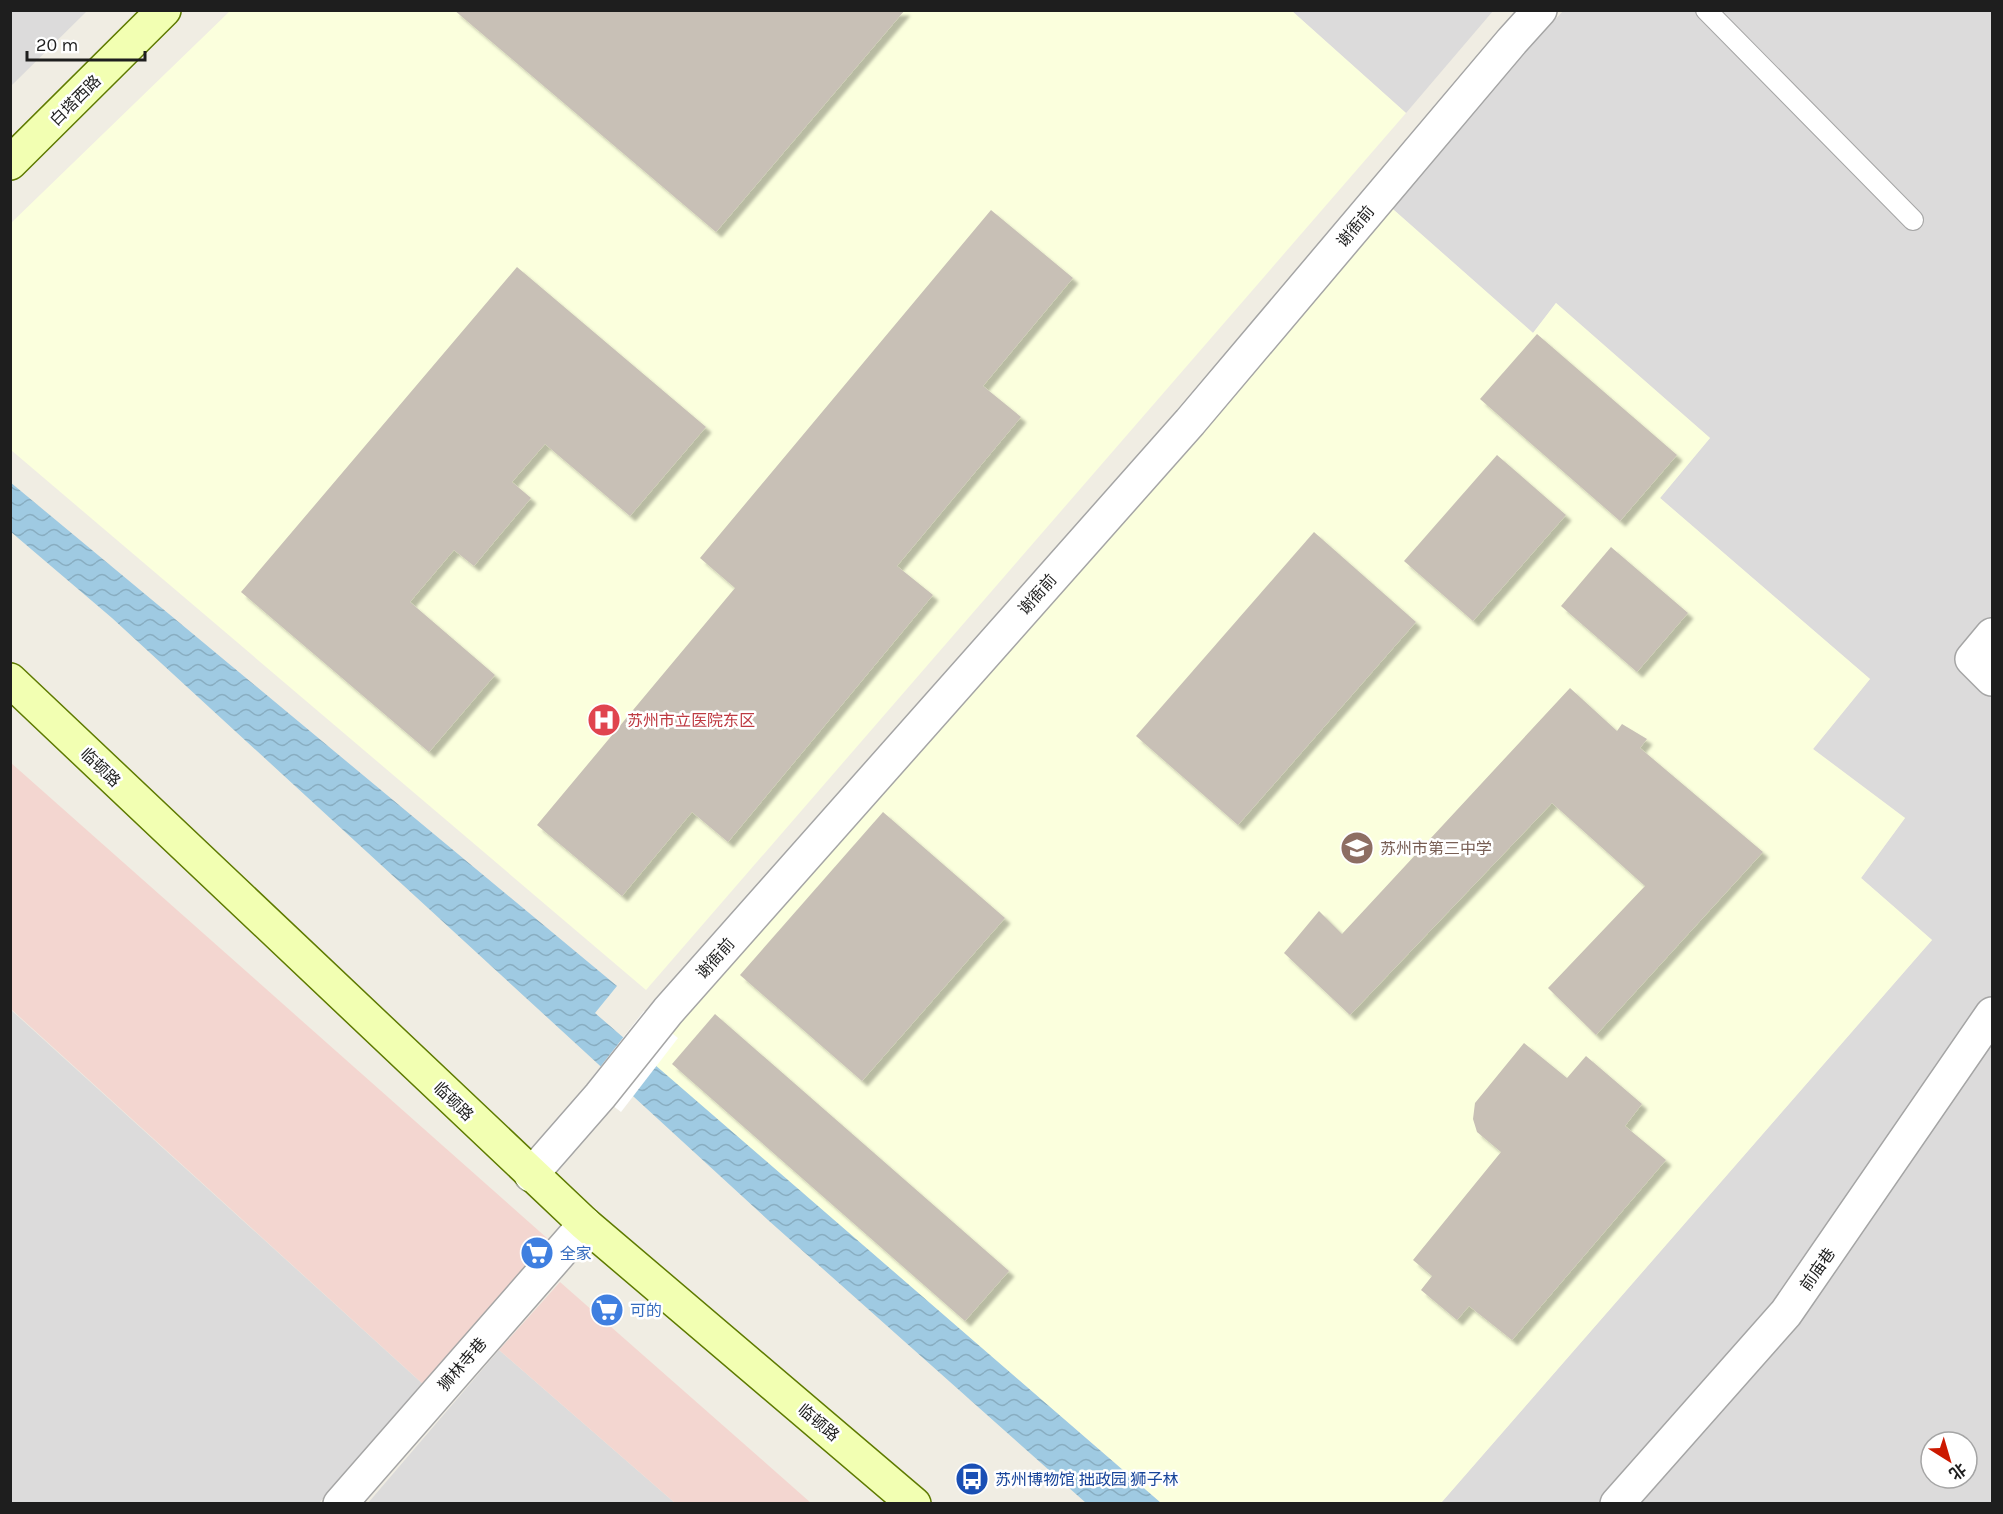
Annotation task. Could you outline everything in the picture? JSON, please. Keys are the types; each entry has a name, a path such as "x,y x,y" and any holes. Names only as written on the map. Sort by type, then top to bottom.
{"main road":[{"name":"白塔西路","path":"10,164 164,10"},
{"name":"临顿路","path":"10,680 531,1175 585,1224 914,1503"}],"street":[{"name":"谢衙前","path":"531,1175 600,1096 668,1011 1190,422 1540,10"},
{"path":"1992,635 1972,659 1992,678"},
{"name":"前庙巷","path":"1617,1503 1786,1313 1992,1014"},
{"name":"狮林寺巷","path":"340,1503 585,1224"}],"lane":[{"path":"1706,10 1913,220"}],"shaded area":[{"path":"11,10 86,10 87,11 11,86"},
{"name":"苏州市立医院东区","path":"230,11 1292,11 1406,113 646,990 11,450 10,224"},
{"path":"1292,11 1493,11 1406,113"},
{"path":"1563,11 1992,11 1992,1503 1441,1503 1932,940 1861,878 1905,818 1813,749 1870,679 1660,498 1710,438 1556,303 1533,333 1386,203"},
{"name":"苏州市第三中学","path":"1386,203 1533,333 1556,303 1710,438 1660,498 1870,679 1813,749 1905,818 1861,878 1932,940 1441,1503 1161,1503 648,1060"},
{"path":"10,762 548,1239 424,1385 11,1009"},
{"path":"10,1009 424,1385 319,1503 11,1503"},
{"path":"560,1282 811,1503 675,1503 499,1350"},
{"path":"499,1350 675,1503 368,1503"}],"water":[{"path":"10,482 617,986 595,1013 1161,1503 1086,1503 768,1220 112,618 11,532"}],"pier":[{"path":"644,1011 678,1038 621,1112 586,1085"}],"building":[{"path":"454,10 905,10 716,232"},
{"path":"991,210 1073,278 983,386 1021,417 897,566 933,595 728,842 692,812 622,896 537,825 735,588 700,558"},
{"path":"517,267 706,427 630,516 545,444 512,482 531,498 474,566 454,550 410,602 495,675 429,752 241,592"},
{"path":"1537,334 1677,455 1620,521 1480,399"},
{"path":"1497,455 1566,515 1473,621 1404,561"},
{"path":"1314,532 1416,622 1238,825 1136,736"},
{"path":"1611,547 1688,613 1637,672 1561,606"},
{"path":"1570,688 1617,731 1622,724 1647,739 1640,748 1763,852 1596,1035 1548,988 1645,886 1552,803 1350,1015 1284,953 1319,911 1342,934"},
{"path":"883,812 1005,918 862,1081 740,975"},
{"path":"715,1014 1009,1271 965,1321 672,1064"},
{"path":"1524,1043 1567,1078 1586,1056 1642,1104 1625,1126 1666,1160 1512,1340 1469,1306 1457,1320 1421,1290 1432,1276 1413,1260 1501,1152 1477,1132 1473,1119 1475,1103"}],"place":[{"name":"苏州市立医院东区","path":"604,720"},
{"name":"苏州市第三中学","path":"1357,848"},
{"name":"全家","path":"537,1253"},
{"name":"可的","path":"607,1310"},
{"name":"苏州博物馆 拙政园 狮子林","path":"972,1479"}]}
